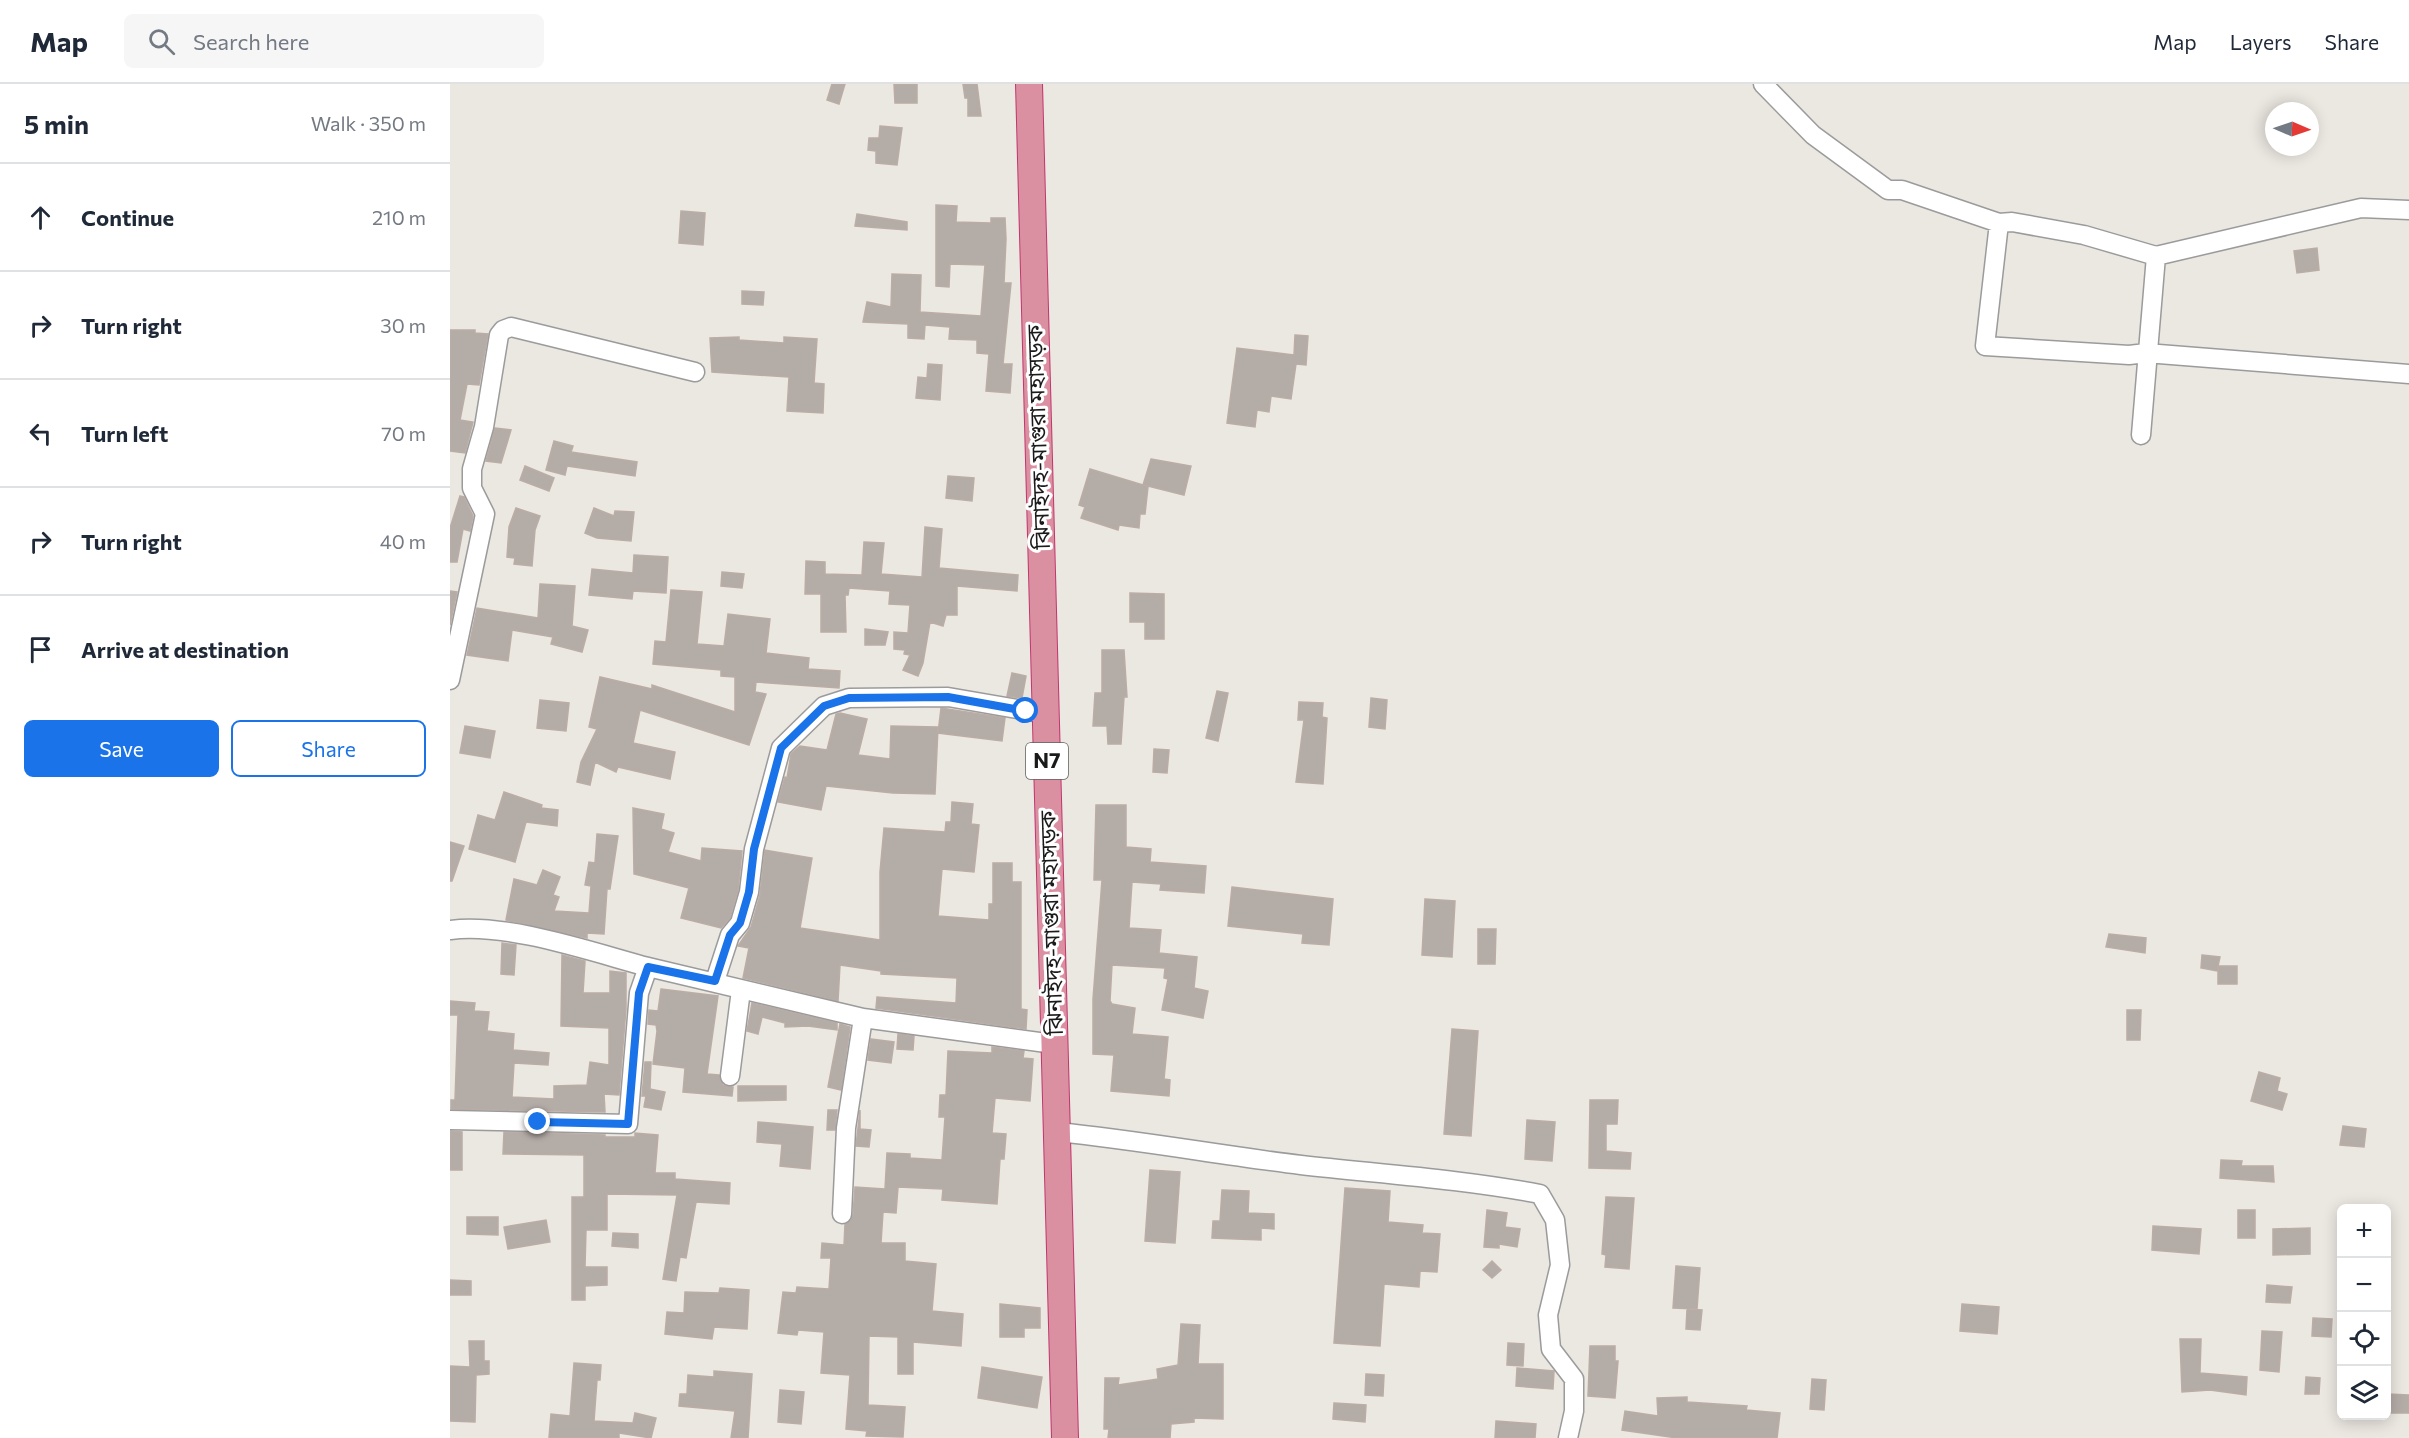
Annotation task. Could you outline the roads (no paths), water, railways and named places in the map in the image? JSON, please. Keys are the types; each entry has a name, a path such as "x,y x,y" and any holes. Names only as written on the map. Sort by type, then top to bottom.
{"highway":[{"name":"ঝিনাইদহ-মাগুরা মহাসড়ক","path":"1029,84 1065,1438"}],"street":[{"path":"1763,84 1813,135 1888,189 1902,190 1999,223 2012,222 2084,235 2156,256 2361,208 2409,210"},
{"path":"1999,223 1985,346 2129,355 2146,353 2409,374"},
{"path":"2141,435 2146,353 2156,256"},
{"path":"450,680 485,514 472,488 472,469 484,427 499,335 503,330 511,327 695,372"},
{"path":"715,981 730,935 740,923 749,892 754,849 781,748 824,706 849,698 948,697 1046,714"},
{"path":"450,930 474,927 504,932 863,1018 1054,1044"},
{"path":"450,1120 628,1124 639,993 648,967"},
{"path":"730,1076 741,990"},
{"path":"842,1214 846,1128 863,1018"},
{"path":"1057,1132 1185,1147 1299,1164 1476,1182 1540,1194 1555,1220 1560,1265 1548,1315 1551,1349 1574,1379 1574,1411 1568,1438"}]}
